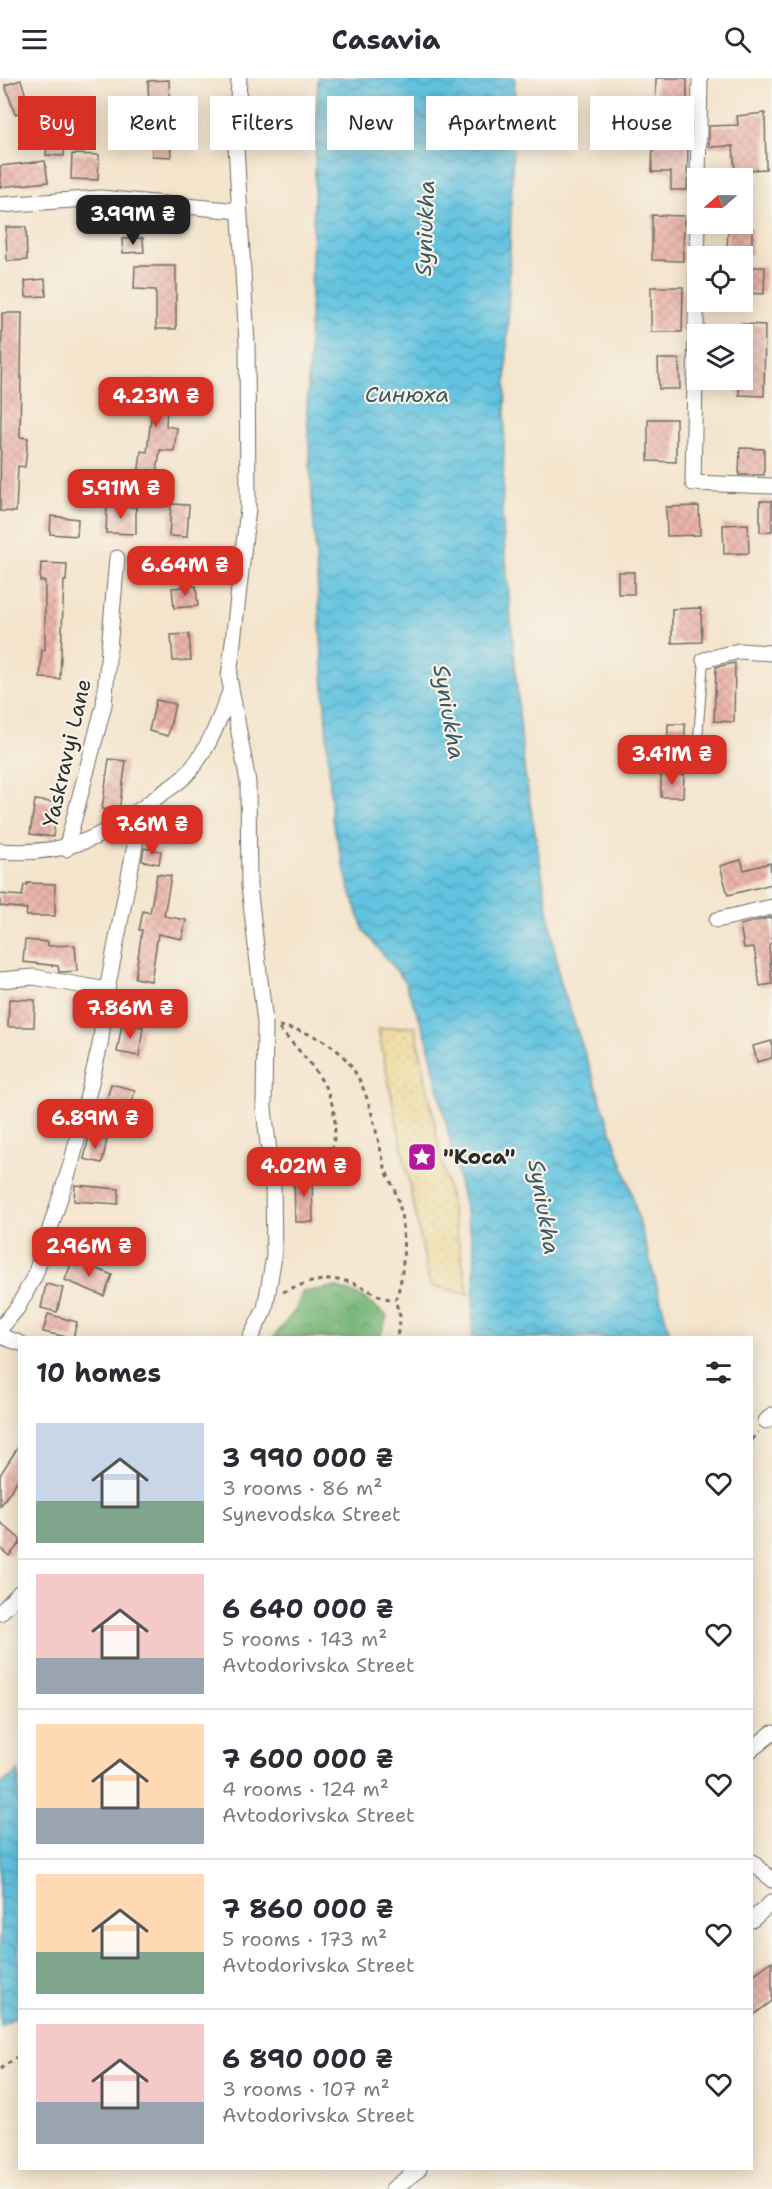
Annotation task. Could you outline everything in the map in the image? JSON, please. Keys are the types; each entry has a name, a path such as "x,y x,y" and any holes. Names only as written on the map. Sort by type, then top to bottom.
{"street":[{"path":"239,78 236,145 247,344 248,509 229,677 248,782 249,886 265,1023 264,1109 273,1185 274,1256 266,1302 251,1336"},
{"path":"698,168 700,78"},
{"path":"0,205 101,198 239,211"},
{"path":"698,234 693,483 772,486"},
{"name":"Yaskravyi Lane","path":"66,849 104,705 117,558"},
{"path":"704,660 739,651 772,652"},
{"path":"0,851 32,853 66,849 116,827 142,809 187,775 216,729 231,689"},
{"path":"0,1329 18,1307 35,1275 72,1161 100,1045 107,990 142,809"},
{"path":"717,920 772,907"},
{"path":"0,980 34,977 107,990"},
{"path":"0,1336 18,1342"},
{"path":"0,1613 18,1594"},
{"path":"753,1748 772,1732"},
{"path":"753,1863 772,1881"},
{"path":"753,1919 772,1902"},
{"path":"393,2189 418,2170"}],"lane":[{"path":"698,738 704,660"}],"path":[{"path":"321,1177 335,1134 333,1102 328,1088 310,1063 276,1025 322,1038 342,1055 369,1103 385,1168 398,1199 403,1259 401,1286 394,1300"},
{"path":"266,1302 283,1291 308,1281 330,1280 356,1284 394,1300 400,1316 397,1336"},
{"path":"0,2069 18,2056"}],"green space":[{"path":"335,1287 361,1296 387,1316 381,1336 275,1336 296,1309 302,1292"}],"sand":[{"name":"\"Коса\"","path":"415,1026 469,1294 430,1286 378,1029"}],"water":[{"name":"Синюха","path":"318,78 515,78 514,96 426,96 426,150 513,150 502,516 524,768 560,980 630,1187 670,1336 472,1336 475,1253 427,1038 404,980 364,931 349,887 332,819 307,412"},
{"path":"18,1772 18,2016 0,2026 0,1785"}],"building":[{"path":"656,78 687,78 687,96 656,96"},
{"path":"21,80 26,96 18,96 18,113 15,114 5,85"},
{"path":"169,80 169,96 149,96 148,81"},
{"path":"765,113 766,169 735,168 733,146 709,147 709,126 738,125 737,116"},
{"path":"46,150 64,150 64,156 46,155"},
{"path":"152,150 171,150 171,157 152,156"},
{"path":"653,150 688,150 687,190 671,190 671,172 652,172"},
{"path":"72,154 99,155 98,180 71,179"},
{"path":"45,161 48,182 0,187 0,166"},
{"path":"652,215 684,216 683,261 652,260"},
{"path":"6,227 26,227 27,260 7,261"},
{"path":"728,234 752,234 752,246 727,246"},
{"path":"143,238 144,252 123,253 122,239"},
{"path":"135,266 176,266 176,329 156,329 156,290 134,289"},
{"path":"753,267 765,267 764,294 753,294"},
{"path":"45,279 46,296 26,297 25,281"},
{"path":"651,287 683,287 682,332 651,332"},
{"path":"2,313 22,313 20,437 28,438 25,467 18,466 16,512 0,511"},
{"path":"753,324 765,325 764,396 739,395 739,390 753,390"},
{"path":"658,359 679,359 680,389 659,389"},
{"path":"145,380 168,381 166,426 177,428 174,451 160,450 156,479 138,477 141,451 147,452 152,409 144,409"},
{"path":"648,419 676,419 676,462 648,461"},
{"path":"740,448 764,449 764,475 739,475"},
{"path":"760,501 772,501 772,531 760,532"},
{"path":"171,504 189,505 187,537 169,536"},
{"path":"107,506 136,507 136,534 106,533"},
{"path":"699,506 700,535 667,536 666,507"},
{"path":"51,516 78,519 77,536 50,534"},
{"path":"748,524 749,553 724,554 723,525"},
{"path":"41,563 67,564 66,581 64,581 60,679 40,678 42,650 45,650 45,581 40,581"},
{"path":"618,572 634,572 634,594 618,594"},
{"path":"196,586 198,606 174,608 172,588"},
{"path":"701,608 702,642 672,643 672,609"},
{"path":"189,634 191,660 173,661 171,635"},
{"path":"735,663 734,722 714,721 716,667"},
{"path":"156,700 175,704 168,736 149,731"},
{"path":"668,724 685,724 685,751 667,751"},
{"path":"109,759 126,761 119,811 102,809"},
{"path":"661,774 684,775 683,797 661,797"},
{"path":"35,800 57,803 53,837 30,834"},
{"path":"162,811 186,814 183,839 159,836"},
{"path":"144,848 161,851 159,864 142,861"},
{"path":"741,860 744,870 770,863 772,884 728,895 720,866"},
{"path":"157,874 171,876 164,916 186,920 182,939 158,934 151,981 135,978 143,911 150,913"},
{"path":"27,883 55,884 55,916 26,916 27,909 0,906 0,894 22,896 24,885"},
{"path":"772,917 772,943 769,944 772,984 760,986 754,947 744,948 740,925"},
{"path":"25,940 48,942 48,946 75,945 77,971 59,972 58,966 23,962"},
{"path":"9,999 35,1000 34,1027 8,1027"},
{"path":"122,1024 143,1027 139,1056 117,1052"},
{"path":"772,1041 772,1058 757,1062 753,1046"},
{"path":"111,1084 135,1090 128,1116 104,1109"},
{"path":"89,1136 107,1140 102,1163 84,1159"},
{"path":"312,1174 313,1222 295,1222 294,1176"},
{"path":"75,1185 119,1189 118,1204 74,1201"},
{"path":"73,1259 112,1275 104,1296 65,1280"},
{"path":"46,1284 63,1288 57,1312 41,1308"},
{"path":"48,1314 77,1322 74,1336 43,1332"},
{"path":"18,1447 18,1480 0,1506 0,1475"},
{"path":"0,1522 18,1537 18,1545 9,1556 0,1548"},
{"path":"772,1961 772,2001 753,2015 753,1975"}],"place":[{"name":"\"Коса\"","path":"422,1157"}],"water label":[{"name":"Syniukha","path":"425,228"},
{"name":"Syniukha","path":"449,712"},
{"name":"Syniukha","path":"544,1207"}]}
